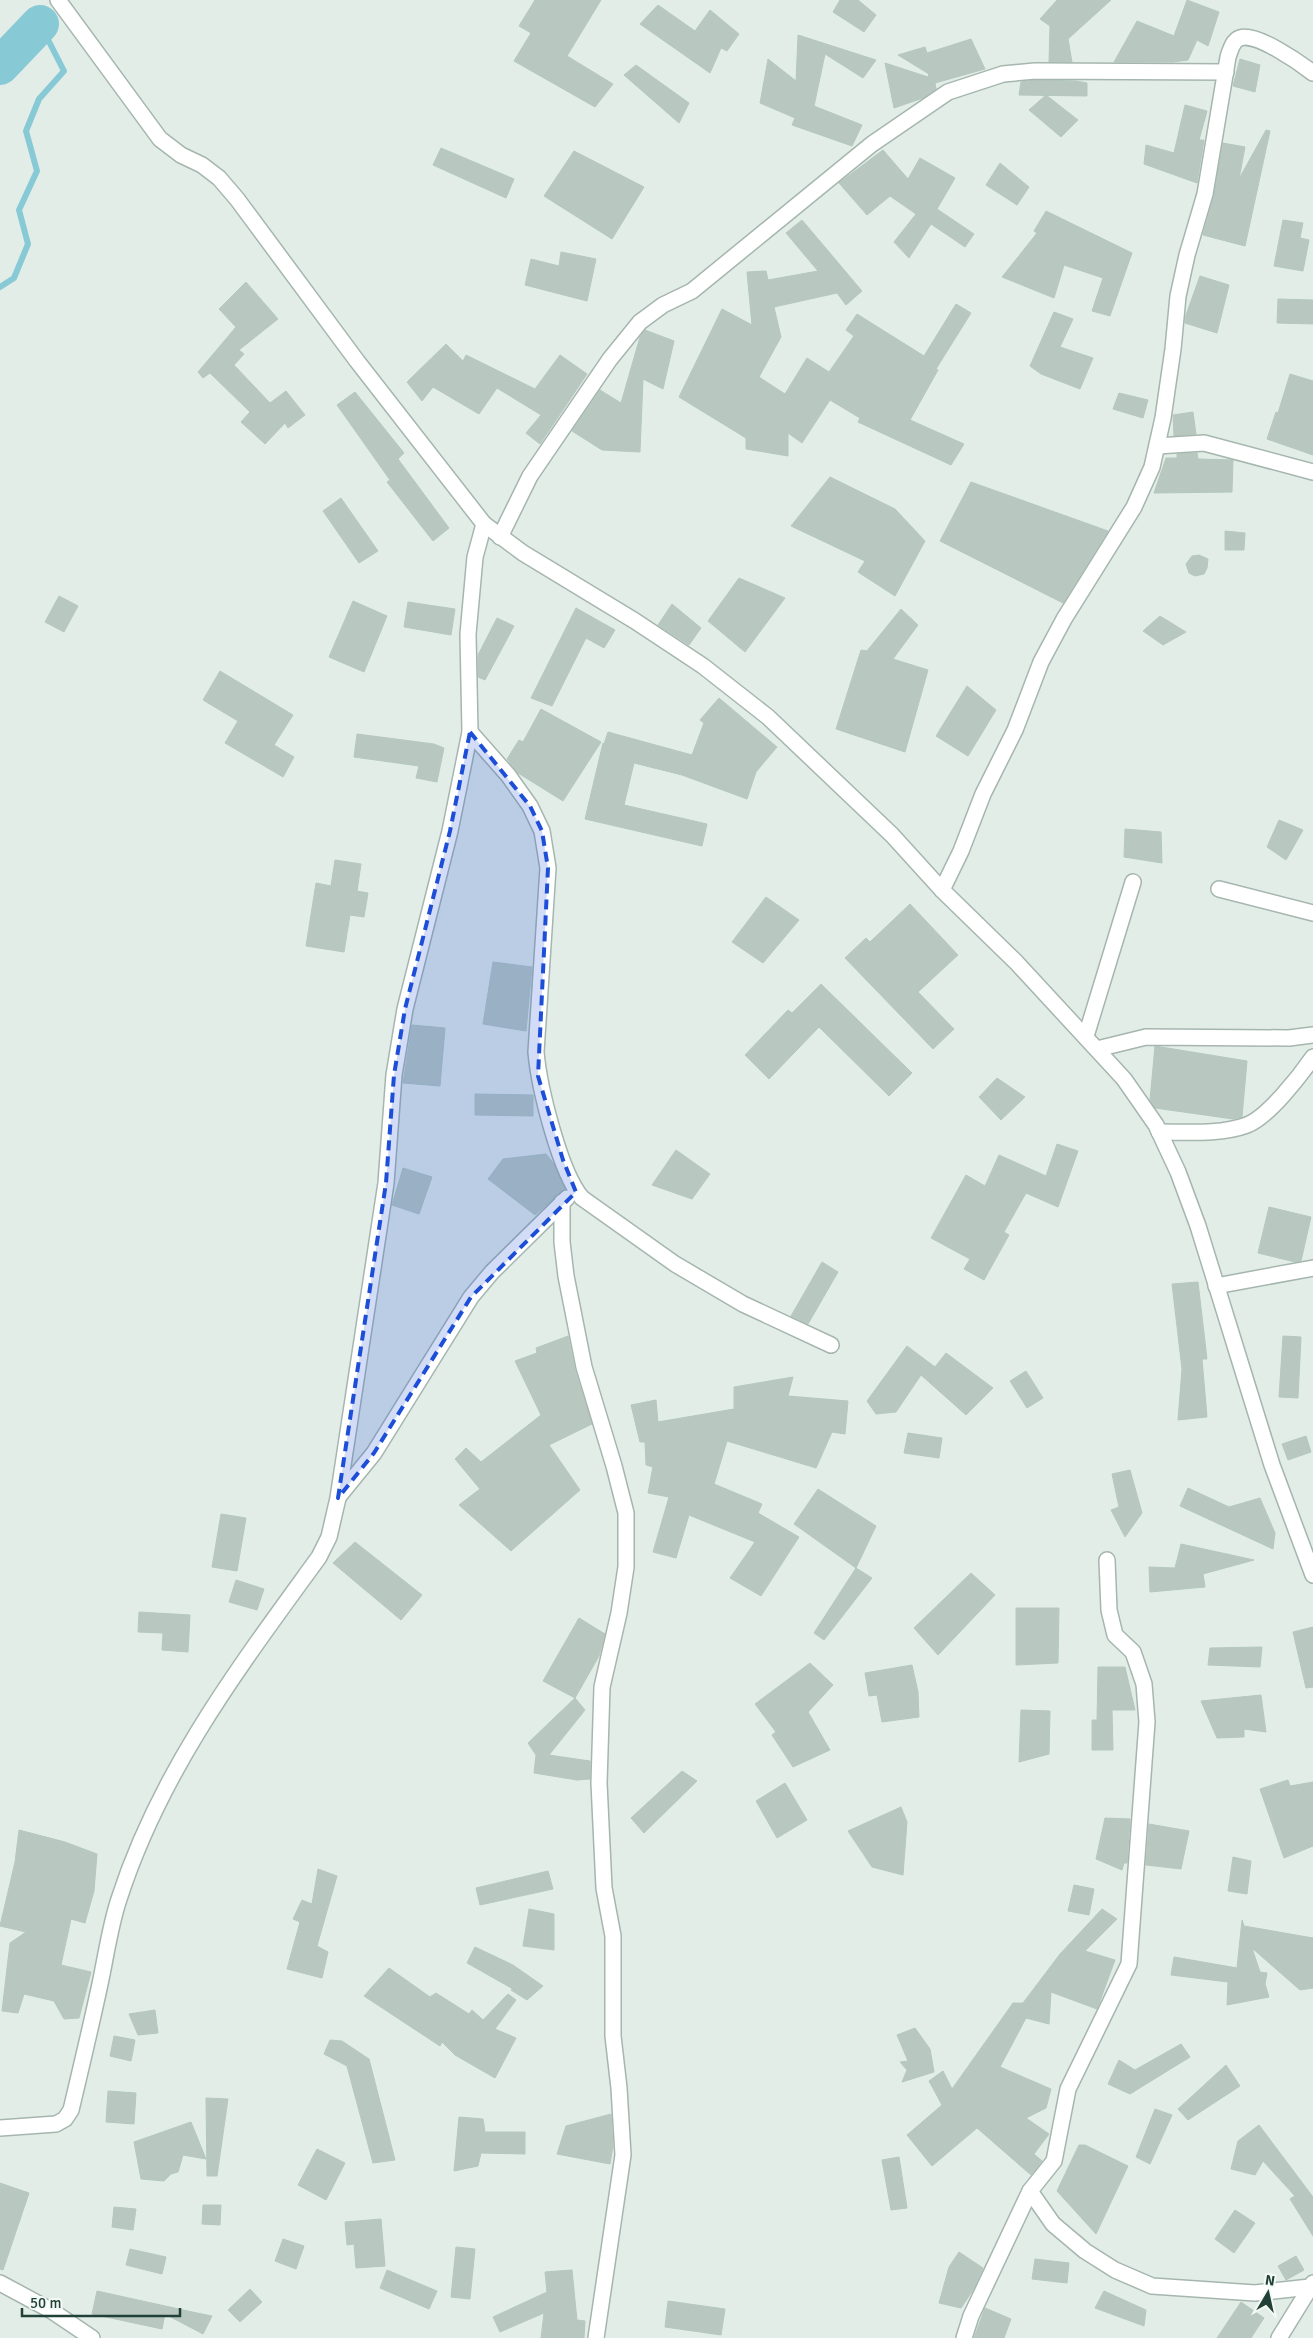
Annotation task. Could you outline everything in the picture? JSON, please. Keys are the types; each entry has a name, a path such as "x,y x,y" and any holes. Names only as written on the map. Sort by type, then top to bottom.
{"street":[{"path":"58,0 160,139 181,155 202,165 219,178 237,199 357,361 484,524 523,553 635,621 704,666 768,717 892,835 942,890 1016,962 1124,1079 1159,1132 1185,1190 1272,1465 1313,1575"},
{"path":"942,890 961,851 984,794 1015,730 1041,662 1064,619 1134,506 1152,467 1163,418 1173,350 1178,296 1187,255 1205,194 1228,57 1234,42 1240,38 1250,38 1266,44 1313,73"},
{"path":"500,536 530,476 610,359 640,322 663,305 692,291 872,144 948,92 1003,74 1035,71 1226,72"},
{"path":"1157,446 1204,444 1313,472"},
{"path":"0,2128 56,2124 65,2120 72,2110 118,1901 139,1845 163,1793 198,1729 219,1696 319,1557 329,1537 338,1498 386,1183 394,1075 405,1009 450,831 470,732 468,634 475,557 484,524"},
{"path":"470,732 508,775 530,806 542,832 548,868 536,1052 538,1076 562,1160 576,1192 675,1264 743,1304 831,1346"},
{"path":"1086,1036 1133,882"},
{"path":"1219,889 1313,912"},
{"path":"1096,1049 1146,1038 1289,1038 1313,1035"},
{"path":"1159,1132 1194,1132 1248,1125 1263,1115 1313,1057"},
{"path":"338,1498 374,1453 472,1297 492,1272 562,1202 576,1192"},
{"path":"562,1202 564,1259 580,1348 626,1514 626,1567 619,1613 602,1687 599,1783 604,1888 613,1936 613,2036 619,2088 623,2155 596,2338"},
{"path":"1216,1286 1313,1268"},
{"path":"964,2338 971,2316 1030,2191 1054,2161 1068,2089 1129,1964 1147,1722 1144,1684 1133,1652 1115,1635 1109,1610 1107,1560"},
{"path":"1030,2191 1053,2224 1085,2251 1115,2270 1152,2286 1255,2294 1312,2285"},
{"path":"0,2283 52,2311 92,2338"},
{"path":"1279,2338 1312,2285"}],"highlighted area":[{"path":"470,732 530,806 542,831 548,868 538,1076 563,1160 576,1192 471,1297 374,1453 338,1498 386,1183 394,1075 405,1009 450,831"}],"building":[{"path":"535,0 601,0 567,56 613,84 595,107 514,61 531,33 519,26"},
{"path":"840,0 858,0 876,15 864,32 833,12"},
{"path":"1057,0 1111,0 1068,39 1072,62 1049,62 1050,26 1040,19"},
{"path":"1187,0 1219,12 1208,46 1197,40 1188,60 1173,62 1114,62 1137,21 1174,36"},
{"path":"658,5 695,31 710,10 739,34 727,51 721,48 710,73 640,24"},
{"path":"798,35 876,60 863,78 825,54 814,106 862,125 852,146 792,125 795,118 760,103 768,59 796,81"},
{"path":"971,39 985,69 935,83 936,89 923,98 894,108 885,63 928,77 929,74 898,55 925,47 927,53"},
{"path":"1240,59 1260,65 1255,92 1233,86"},
{"path":"636,65 689,103 679,123 624,75"},
{"path":"1035,80 1087,83 1087,96 1019,95 1021,82"},
{"path":"1046,95 1078,120 1061,137 1029,110"},
{"path":"1185,105 1207,111 1199,140 1204,140 1197,183 1144,164 1146,145 1174,153"},
{"path":"1266,130 1270,131 1245,246 1203,235 1214,196 1223,143 1245,147 1239,179"},
{"path":"441,148 514,179 506,198 433,165"},
{"path":"883,150 908,179 920,158 955,178 937,209 974,234 965,247 931,224 909,258 894,242 916,214 890,196 867,215 839,183"},
{"path":"574,151 644,187 612,239 544,196"},
{"path":"1000,163 1029,187 1017,205 986,185"},
{"path":"1046,211 1132,253 1110,316 1092,311 1103,278 1064,265 1054,298 1002,277 1037,233 1034,231"},
{"path":"802,220 862,291 846,305 837,293 774,307 781,337 759,377 785,394 807,358 829,372 854,336 846,330 857,314 924,356 956,304 971,313 936,369 938,370 910,420 964,444 951,465 858,422 860,418 830,400 802,443 788,433 788,456 746,449 746,438 679,397 722,309 752,325 747,272 766,271 768,280 818,271 786,233"},
{"path":"1283,220 1303,223 1300,238 1309,240 1303,271 1274,266"},
{"path":"561,252 596,259 587,301 525,285 531,259 559,266"},
{"path":"1200,276 1229,285 1217,333 1185,323"},
{"path":"246,282 278,319 239,350 244,354 234,365 270,403 286,391 305,415 288,428 285,423 265,444 241,422 250,412 210,373 203,378 198,372 236,327 219,309"},
{"path":"1278,299 1313,300 1313,324 1277,323"},
{"path":"1054,312 1073,319 1060,347 1093,358 1080,389 1041,374 1030,366"},
{"path":"645,330 674,341 663,389 643,379 640,452 602,450 572,431 600,390 621,403 640,337"},
{"path":"446,344 463,361 466,355 535,389 560,355 587,374 540,444 526,433 541,415 497,388 479,414 433,387 422,401 407,382"},
{"path":"1290,374 1313,381 1313,455 1267,439 1276,412 1278,413"},
{"path":"355,392 404,453 398,459 449,528 433,541 387,482 390,480 337,405"},
{"path":"1119,393 1148,400 1143,418 1113,409"},
{"path":"1193,412 1196,434 1174,436 1173,415"},
{"path":"1197,453 1198,459 1233,460 1232,492 1154,493 1166,458 1177,458 1177,454"},
{"path":"830,477 895,509 925,541 895,596 858,572 865,561 791,526"},
{"path":"971,482 1108,531 1063,603 940,541"},
{"path":"341,498 378,551 359,563 323,511"},
{"path":"1225,531 1245,533 1244,550 1225,550"},
{"path":"1199,555 1208,559 1207,568 1204,574 1195,576 1189,573 1186,564 1192,556"},
{"path":"739,578 785,598 745,652 708,621"},
{"path":"59,596 78,606 64,632 45,622"},
{"path":"353,601 387,616 364,672 329,657"},
{"path":"408,602 455,609 451,635 404,627"},
{"path":"672,604 701,628 689,645 658,625"},
{"path":"576,608 615,630 604,648 586,638 552,706 531,698"},
{"path":"901,609 918,625 893,659 928,670 905,752 836,729 861,650 867,651"},
{"path":"1160,616 1186,632 1163,645 1143,631"},
{"path":"497,618 514,626 485,680 478,677 478,655"},
{"path":"220,671 293,715 274,745 294,757 283,777 225,743 238,721 203,700"},
{"path":"967,686 996,710 968,756 936,736"},
{"path":"719,698 777,747 756,772 747,799 682,775 634,763 624,805 707,824 702,846 585,819 603,743 608,732 692,755 704,723 700,720"},
{"path":"541,709 601,742 563,801 518,773 507,759 519,740 523,742"},
{"path":"357,734 434,744 444,748 437,782 416,778 419,766 354,757"},
{"path":"1279,820 1303,830 1286,860 1267,847"},
{"path":"1125,829 1161,832 1162,863 1124,857"},
{"path":"335,860 361,864 357,891 368,893 364,917 350,915 344,952 306,946 316,883 331,886"},
{"path":"766,897 799,920 763,963 732,942"},
{"path":"910,904 958,955 918,992 954,1029 933,1049 845,958 866,938 870,942"},
{"path":"493,962 532,967 526,1031 483,1024"},
{"path":"821,984 912,1073 889,1096 819,1027 769,1079 745,1055 788,1010 792,1013"},
{"path":"412,1025 445,1028 440,1086 403,1083"},
{"path":"1155,1046 1247,1061 1242,1117 1233,1119 1155,1108 1150,1100"},
{"path":"997,1078 1025,1097 1001,1120 979,1097"},
{"path":"475,1094 533,1095 533,1116 475,1115"},
{"path":"1057,1144 1078,1151 1058,1207 1026,1193 1004,1232 1009,1235 984,1280 964,1269 970,1259 931,1238 966,1175 985,1186 999,1155 1046,1176"},
{"path":"676,1150 710,1174 692,1199 652,1185"},
{"path":"546,1154 554,1164 565,1189 535,1215 488,1179 503,1159"},
{"path":"403,1168 432,1177 419,1214 392,1205"},
{"path":"1269,1207 1311,1217 1301,1261 1295,1262 1258,1253"},
{"path":"822,1262 838,1272 808,1324 791,1316"},
{"path":"1198,1282 1207,1359 1202,1359 1207,1417 1178,1420 1182,1369 1172,1284"},
{"path":"568,1336 575,1370 592,1424 549,1445 580,1490 511,1551 459,1505 480,1489 455,1459 466,1448 481,1462 541,1415 515,1361 537,1353 536,1348"},
{"path":"1283,1336 1301,1337 1298,1398 1279,1397"},
{"path":"907,1346 935,1367 946,1353 993,1388 966,1415 921,1375 896,1412 876,1414 867,1401"},
{"path":"1026,1371 1043,1398 1027,1408 1010,1381"},
{"path":"793,1377 788,1396 848,1401 845,1434 832,1432 816,1468 727,1441 714,1484 762,1504 758,1513 799,1537 761,1596 730,1578 755,1542 689,1515 676,1558 653,1552 669,1497 648,1493 653,1467 646,1465 645,1442 640,1442 631,1405 656,1400 658,1422 734,1409 734,1387"},
{"path":"908,1433 942,1438 939,1458 904,1453"},
{"path":"1306,1436 1311,1452 1288,1460 1282,1444"},
{"path":"1130,1470 1142,1513 1125,1537 1111,1510 1119,1507 1112,1474"},
{"path":"1188,1488 1229,1507 1260,1498 1275,1533 1273,1549 1180,1506"},
{"path":"818,1489 876,1526 856,1568 794,1524"},
{"path":"221,1514 246,1518 237,1571 212,1567"},
{"path":"355,1542 422,1595 401,1620 333,1563"},
{"path":"1181,1544 1254,1560 1203,1574 1205,1587 1150,1592 1149,1567 1175,1568"},
{"path":"856,1568 872,1578 824,1640 814,1633"},
{"path":"971,1573 995,1595 938,1655 914,1628"},
{"path":"236,1580 264,1589 257,1610 229,1602"},
{"path":"1016,1608 1059,1608 1058,1663 1016,1665"},
{"path":"139,1612 190,1615 188,1652 162,1650 163,1633 138,1632"},
{"path":"579,1618 605,1634 599,1656 575,1698 543,1681"},
{"path":"1313,1627 1313,1687 1306,1688 1293,1632"},
{"path":"1262,1647 1260,1667 1208,1665 1210,1648"},
{"path":"810,1663 833,1685 808,1712 830,1750 793,1767 772,1735 776,1732 755,1704"},
{"path":"912,1665 918,1692 919,1717 882,1722 877,1695 869,1696 865,1673"},
{"path":"1098,1667 1125,1667 1135,1710 1112,1710 1113,1750 1092,1750 1092,1720 1097,1720"},
{"path":"1261,1695 1266,1732 1244,1729 1244,1737 1217,1738 1201,1701"},
{"path":"575,1698 585,1710 549,1755 590,1761 590,1779 577,1780 534,1773 536,1755 528,1743"},
{"path":"1021,1710 1050,1711 1049,1754 1019,1762"},
{"path":"682,1771 697,1781 644,1833 631,1818"},
{"path":"1288,1780 1290,1786 1313,1782 1313,1846 1284,1858 1260,1789"},
{"path":"785,1783 807,1820 777,1838 756,1801"},
{"path":"901,1807 907,1822 903,1875 872,1867 848,1831"},
{"path":"1105,1818 1130,1819 1127,1863 1124,1863 1122,1870 1096,1859"},
{"path":"1149,1824 1189,1831 1181,1869 1146,1865"},
{"path":"19,1830 65,1842 97,1854 94,1891 85,1923 71,1919 61,1965 91,1972 79,2018 64,2019 54,2001 24,1994 18,2013 2,2011 10,1943 26,1932 0,1926 15,1862"},
{"path":"1233,1857 1251,1861 1247,1894 1228,1891"},
{"path":"318,1869 337,1876 317,1946 328,1952 322,1978 287,1969 300,1922 293,1919 302,1900 312,1904"},
{"path":"548,1871 553,1889 480,1905 476,1888"},
{"path":"1074,1885 1094,1889 1089,1915 1068,1911"},
{"path":"529,1909 554,1914 554,1950 523,1946"},
{"path":"1102,1909 1117,1919 1085,1951 1115,1960 1097,2009 1051,1992 1049,2024 1026,2018 1000,2067 1051,2089 1046,2108 1026,2118 1049,2134 1034,2154 1042,2161 1031,2175 977,2128 932,2166 907,2135 942,2105 929,2081 943,2071 952,2089 1013,2003 1023,2003 1060,1954"},
{"path":"1242,1920 1244,1926 1313,1938 1313,1988 1300,1990 1252,1948 1260,1972 1267,1973 1265,1984 1269,1997 1227,2005 1228,1982 1171,1975 1174,1957 1237,1968"},
{"path":"475,1947 513,1965 543,1986 527,2000 511,1990 513,1989 467,1963"},
{"path":"389,1968 430,1997 436,1993 469,2014 472,2010 483,2020 508,1994 516,2000 495,2029 516,2038 495,2078 455,2055 442,2042 440,2046 364,1996"},
{"path":"155,2010 158,2033 138,2035 129,2014"},
{"path":"915,2028 930,2049 934,2072 902,2082 907,2070 900,2062 908,2061 897,2035"},
{"path":"114,2036 135,2040 131,2061 110,2056"},
{"path":"330,2040 342,2041 369,2059 395,2160 373,2163 347,2066 324,2054"},
{"path":"1181,2044 1190,2057 1130,2094 1108,2084 1119,2060 1135,2070"},
{"path":"1226,2065 1240,2086 1188,2120 1178,2109"},
{"path":"108,2091 136,2093 134,2124 106,2122"},
{"path":"206,2098 228,2099 217,2176 207,2176"},
{"path":"1155,2109 1172,2115 1150,2164 1136,2157"},
{"path":"611,2114 613,2146 610,2164 557,2154 566,2126"},
{"path":"459,2117 483,2119 485,2132 525,2132 525,2154 481,2153 478,2166 454,2171"},
{"path":"191,2122 206,2159 183,2155 178,2172 171,2174 164,2181 141,2179 134,2142"},
{"path":"1259,2125 1313,2197 1313,2236 1290,2199 1295,2196 1263,2161 1255,2175 1231,2169 1238,2141"},
{"path":"1079,2145 1085,2145 1128,2166 1096,2234 1057,2191"},
{"path":"317,2149 345,2163 326,2200 298,2185"},
{"path":"899,2157 907,2208 891,2210 882,2160"},
{"path":"0,2183 29,2193 3,2270 0,2269"},
{"path":"203,2205 221,2205 220,2225 202,2224"},
{"path":"114,2207 136,2209 133,2230 112,2227"},
{"path":"1235,2210 1255,2223 1234,2253 1215,2239"},
{"path":"381,2219 385,2266 356,2268 354,2244 347,2245 345,2222"},
{"path":"283,2239 304,2246 296,2269 275,2261"},
{"path":"456,2247 475,2249 470,2299 451,2297"},
{"path":"130,2249 166,2257 162,2274 126,2265"},
{"path":"959,2252 983,2268 973,2290 961,2308 939,2303 949,2267"},
{"path":"1296,2256 1304,2270 1286,2280 1278,2266"},
{"path":"1035,2259 1069,2263 1067,2283 1032,2279"},
{"path":"387,2270 437,2291 429,2309 380,2288"},
{"path":"572,2270 577,2320 585,2321 584,2338 541,2338 544,2313 500,2332 493,2317 547,2292 545,2272"},
{"path":"250,2289 262,2302 240,2322 228,2310"},
{"path":"97,2291 212,2316 203,2334 165,2314 162,2329 92,2314"},
{"path":"1104,2291 1146,2310 1144,2326 1095,2308"},
{"path":"668,2301 725,2309 721,2335 665,2327"},
{"path":"1241,2302 1264,2318 1251,2338 1217,2338"},
{"path":"985,2308 1011,2319 1004,2338 974,2338"}],"waterway":[{"path":"0,287 14,278 28,244 19,210 37,171 26,131 39,99 64,71 40,24"},
{"path":"0,66 40,24"}]}
